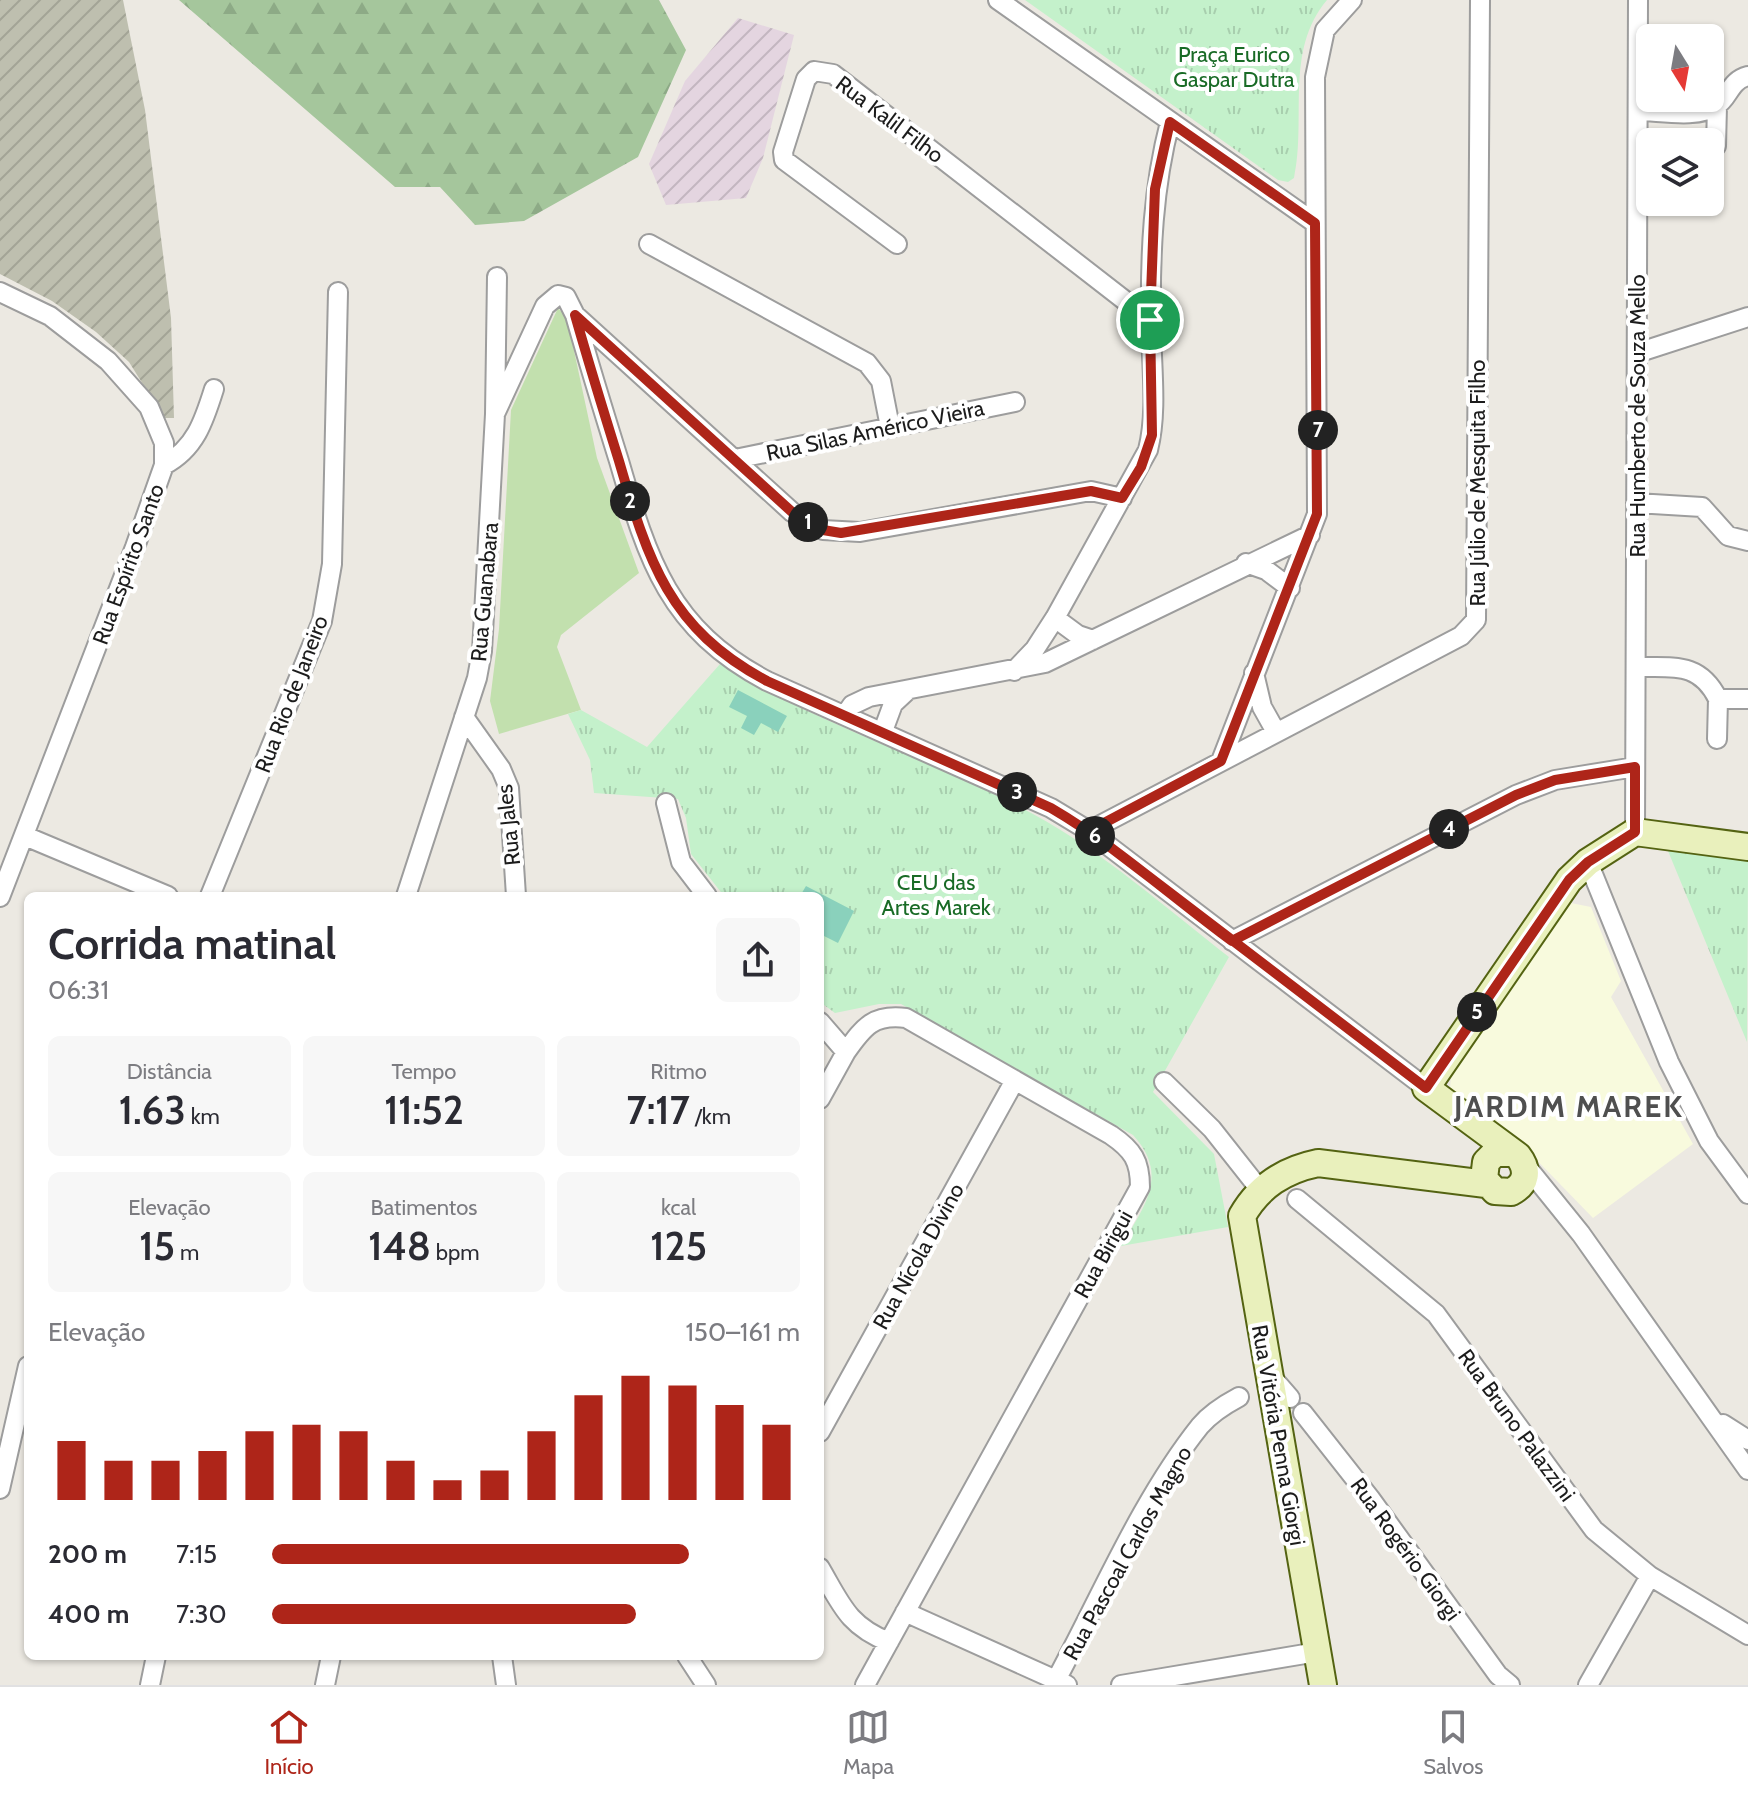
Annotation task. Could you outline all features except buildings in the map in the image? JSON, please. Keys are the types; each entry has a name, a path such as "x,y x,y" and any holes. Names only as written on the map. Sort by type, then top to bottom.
{"street":[{"path":"998,0 1315,223"},
{"path":"1221,761 1317,514 1317,54 1325,30 1340,9 1352,0"},
{"name":"Rua Júlio de Mesquita Filho","path":"1089,831 1461,636 1476,620 1480,0"},
{"name":"Rua Humberto de Souza Mello","path":"1638,0 1638,24"},
{"name":"Rua Kalil Filho","path":"897,244 784,160 783,152 806,79 814,71 822,69 833,74 1150,320"},
{"path":"1724,95 1729,87 1748,76"},
{"name":"Rua Humberto de Souza Mello","path":"1635,832 1638,112"},
{"path":"1014,671 1035,649 1055,618 1141,467 1152,435 1150,320 1155,189 1170,122"},
{"path":"649,244 867,363 881,381 890,427"},
{"name":"Rua Guanabara","path":"407,892 477,678 485,623 495,414 497,277"},
{"name":"Rua Espírito Santo","path":"0,292 50,316 108,361 149,407 164,443 164,465 0,897"},
{"name":"Rua Rio de Janeiro","path":"212,892 325,610 332,564 338,292"},
{"path":"495,414 545,306 558,295 566,297 575,315 640,532 656,573 670,597 729,658 767,681 1051,808 1089,831 1478,1125 1499,1166 1554,1198 1714,1418 1748,1470"},
{"path":"575,315 803,520 841,533 1091,491 1122,498"},
{"path":"1637,353 1748,317"},
{"path":"164,465 180,457 195,439 214,389"},
{"name":"Rua Silas Américo Vieira","path":"735,459 1015,402"},
{"path":"1636,503 1702,507 1728,536 1748,541"},
{"path":"845,715 860,699 1014,671 1055,659 1246,563 1310,535"},
{"path":"1246,563 1266,570 1290,588"},
{"path":"1055,618 1078,635 1093,640"},
{"path":"1636,667 1682,668 1698,673 1709,682 1718,699 1717,739"},
{"path":"1254,673 1258,696 1276,732"},
{"path":"883,731 893,704 908,690"},
{"path":"1718,699 1748,699"},
{"name":"Rua Jales","path":"464,717 501,769 509,788 516,892"},
{"path":"1232,941 1516,795 1555,780 1635,767"},
{"path":"666,803 681,862 704,892"},
{"path":"1426,1088 1553,901 1588,862 1635,832 1748,847"},
{"path":"25,836 158,892"},
{"path":"1588,862 1675,1073 1709,1141 1748,1194"},
{"name":"Rua Birigui","path":"824,1092 846,1052 871,1020 882,1016 906,1018 1128,1146 1137,1158 1140,1187 865,1685"},
{"path":"824,1027 846,1052"},
{"name":"Rua Nícola Divino","path":"824,1425 1015,1080"},
{"path":"1164,1082 1212,1129 1261,1191 1273,1179 1297,1167 1318,1163 1445,1181 1499,1166"},
{"path":"1499,1166 1495,1191 1554,1198"},
{"name":"Rua Vitória Penna Giorgi","path":"1261,1191 1242,1216 1242,1227 1323,1685"},
{"name":"Rua Bruno Palazzini","path":"1297,1199 1436,1314 1594,1530 1650,1576 1748,1635"},
{"path":"1268,1373 1290,1398"},
{"path":"0,1489 24,1384"},
{"name":"Rua Pascoal Carlos Magno","path":"1061,1684 1174,1465 1201,1424 1220,1407 1239,1397"},
{"name":"Rua Rogério Giorgi","path":"1303,1413 1370,1498 1490,1664 1510,1685"},
{"path":"1714,1418 1748,1440"},
{"path":"824,1575 849,1618 868,1634 889,1642"},
{"path":"1588,1685 1650,1576"},
{"path":"905,1612 1061,1684"},
{"path":"1121,1685 1158,1682 1317,1652"},
{"path":"150,1685 155,1660"},
{"path":"325,1685 330,1660"},
{"path":"503,1660 506,1685"},
{"path":"690,1660 706,1685"}],"shaded area":[{"path":"0,0 123,0 145,110 171,318 174,418 164,418 129,362 96,332 52,301 0,274"},
{"path":"738,18 794,35 763,158 746,198 666,205 649,164 685,81"},
{"path":"1571,903 1591,907 1621,981 1611,997 1693,1144 1593,1218 1522,1145 1450,1090 1451,1075"}],"green space":[{"path":"179,0 659,0 686,50 638,157 524,221 475,225 440,187 395,187"},
{"name":"Praça Eurico Gaspar Dutra","path":"1025,0 1327,0 1314,20 1301,63 1294,178 1288,182 1278,180"},
{"path":"558,308 567,318 597,458 639,573 561,635 557,647 581,710 499,734 490,701 499,629 511,410"},
{"name":"CEU das Artes Marek","path":"720,664 835,724 1033,814 1109,863 1229,957 1153,1092 1214,1154 1228,1227 1121,1246 1145,1204 1152,1177 1144,1150 1133,1135 901,1004 879,1004 835,1013 824,1005 824,892 721,892 691,854 686,818 678,799 594,793 590,760 568,714 581,710 647,747"},
{"path":"738,690 787,716 778,732 761,723 754,735 741,728 747,716 729,707"},
{"path":"1668,851 1748,859 1747,1042"},
{"path":"806,886 818,892 802,892"},
{"path":"824,895 854,911 838,943 824,936"}],"district":[{"name":"JARDIM MAREK","path":"1569,1107"}],"route":[{"path":"1150,320 1152,435 1141,467 1122,498 1091,491 841,533 823,530 792,512 575,315 646,550 670,597 702,634 729,658 767,681 1051,808 1089,831 1200,918 1232,941 1516,795 1555,780 1635,767 1635,832 1588,862 1569,880 1426,1088 1200,918 1122,856 1089,831 1221,761 1228,736 1285,602 1317,514 1315,223 1170,122 1155,189 1150,320"}]}
